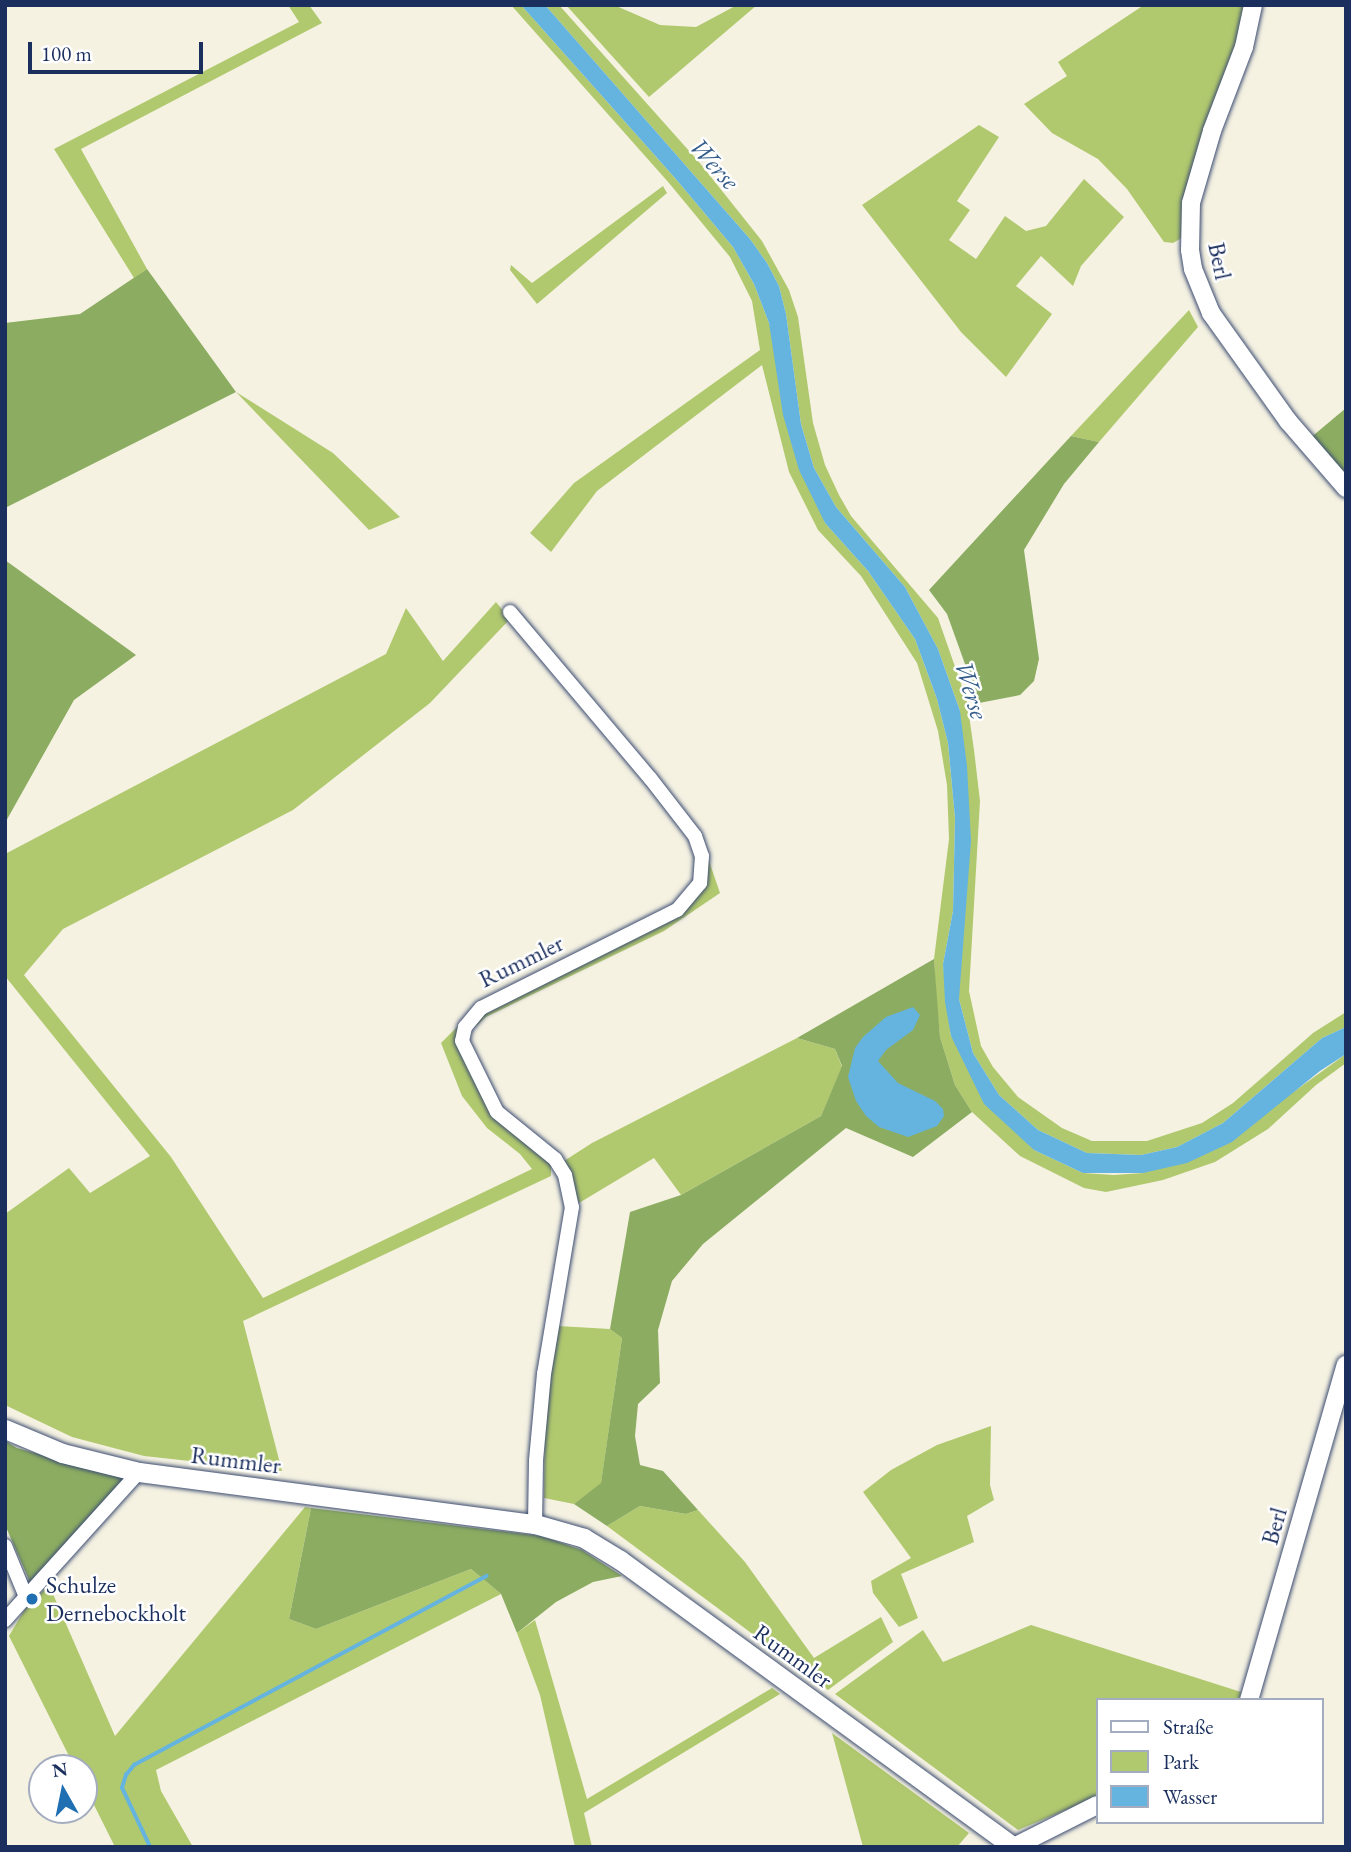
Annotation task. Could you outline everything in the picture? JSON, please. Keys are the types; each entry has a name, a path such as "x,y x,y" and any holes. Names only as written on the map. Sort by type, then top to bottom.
{"main road":[{"name":"Rummler","path":"5,1429 62,1453 139,1472 535,1524 584,1538 620,1560 1013,1847"}],"street":[{"name":"Berl","path":"1253,5 1244,47 1212,131 1191,203 1190,250 1200,289 1219,324 1288,421 1346,488"},
{"name":"Rummler","path":"510,612 650,778 695,836 702,856 700,883 677,910 481,1008 466,1027 462,1041 498,1112 555,1159 565,1174 572,1207 544,1374 536,1461 535,1524"},
{"name":"Berl","path":"1250,1698 1346,1365"},
{"path":"5,1620 139,1472"},
{"path":"5,1546 26,1597"},
{"path":"1013,1847 1096,1806"}],"green space":[{"path":"288,5 309,5 322,23 81,149 147,269 134,278 54,149 299,22"},
{"path":"511,5 521,5 733,247 754,284 769,323 825,523 868,571 915,639 937,699 948,743 955,818 953,911 943,964 951,1036 1034,1150 1083,1173 1114,1175 1143,1173 1292,1093 1346,1054 1346,1063 1316,1085 1268,1129 1215,1162 1163,1180 1106,1192 1084,1188 1020,1156 972,1112 955,1085 940,1037 936,997 934,959 949,839 947,785 938,731 917,663 861,576 818,530 789,472 762,365 597,491 551,552 530,533 574,483 760,350 752,301 730,257 669,183"},
{"path":"545,5 559,5 699,162 762,241 789,290 798,317 813,423 825,465 839,495 851,516 938,618 967,701 974,750 980,801 969,991 981,1046 993,1067 1018,1097 1062,1128 1092,1141 1147,1141 1202,1123 1233,1103 1313,1033 1346,1012 1346,1027 1322,1038 1223,1123 1177,1147 1141,1155 1087,1153 1038,1130 999,1095 973,1053 959,999 960,711 938,649 905,587 836,507 814,468 801,424 786,314 779,286 767,263 750,239"},
{"path":"566,5 614,5 660,25 696,27 737,5 757,5 649,97"},
{"path":"1144,5 1247,5 1184,233 1173,243 1164,242 1127,189 1098,159 1052,133 1024,104 1067,76 1058,62"},
{"path":"979,125 999,137 957,201 970,210 949,240 976,259 1005,216 1026,231 1046,226 1084,179 1124,217 1081,266 1073,286 1041,256 1016,286 1052,314 1006,377 961,332 862,205"},
{"path":"663,186 667,193 537,304 510,270 511,265 532,283"},
{"path":"147,269 236,392 5,508 5,323 80,314"},
{"path":"1189,310 1198,327 1099,442 1071,436"},
{"path":"236,392 333,453 400,517 369,530"},
{"path":"1346,408 1346,480 1309,439"},
{"path":"1071,436 1099,442 1064,484 1024,550 1039,659 1034,681 1020,695 979,703 947,614 929,590"},
{"path":"5,560 136,655 74,700 5,823"},
{"path":"496,602 510,619 430,703 293,810 63,929 24,975 171,1157 263,1298 532,1169 520,1154 487,1128 462,1096 441,1043 458,1026 490,1107 551,1162 551,1176 243,1321 282,1471 144,1456 72,1437 5,1405 5,1214 69,1168 90,1193 150,1156 5,976 5,854 386,654 406,608 443,661"},
{"path":"707,855 720,893 664,931 486,1017 473,1029 474,1022 484,1011 684,909"},
{"path":"934,959 940,1037 955,1085 972,1112 913,1157 846,1128 703,1244 672,1281 658,1330 660,1383 638,1404 635,1436 640,1465 663,1471 698,1510 686,1514 640,1506 607,1526 574,1504 601,1483 622,1338 610,1329 630,1212 681,1195 821,1116 842,1066 835,1049 797,1038"},
{"path":"797,1038 835,1049 842,1067 821,1116 681,1195 654,1158 579,1203 564,1161 592,1143"},
{"path":"558,1326 610,1329 622,1338 601,1484 574,1504 544,1498 545,1410"},
{"path":"991,1426 990,1485 994,1500 967,1516 974,1542 901,1574 918,1618 899,1627 873,1593 871,1581 911,1558 863,1492 891,1470 937,1445"},
{"path":"5,1441 17,1448 124,1478 30,1582 5,1525"},
{"path":"640,1506 686,1514 698,1510 745,1562 814,1658 881,1617 893,1642 828,1690 607,1526"},
{"path":"305,1507 311,1508 289,1619 316,1629 471,1569 501,1594 156,1770 161,1791 193,1847 115,1847 98,1813 98,1754 68,1754 9,1636 25,1609 49,1585 115,1736"},
{"path":"311,1508 541,1536 582,1550 622,1576 593,1582 556,1602 517,1633 501,1594 471,1569 316,1629 289,1619"},
{"path":"535,1620 587,1799 772,1688 780,1694 584,1813 592,1847 575,1847 540,1695 517,1633"},
{"path":"1031,1625 1241,1692 1240,1698 1096,1698 1096,1797 1018,1830 835,1694 923,1630 943,1662"},
{"path":"832,1733 969,1833 957,1847 863,1847"}],"water":[{"path":"521,5 545,5 750,239 779,286 786,314 801,424 814,468 836,507 905,587 938,649 960,711 967,766 971,841 959,999 973,1053 999,1095 1038,1130 1087,1153 1141,1155 1177,1147 1223,1123 1322,1038 1346,1027 1346,1054 1320,1071 1232,1142 1187,1163 1143,1173 1083,1173 1034,1150 984,1104 951,1036 945,1002 943,964 953,911 955,818 948,743 937,699 915,639 868,571 825,523 799,470 783,415 769,323 754,284 733,247"},
{"path":"913,1007 920,1015 913,1030 886,1050 878,1061 898,1083 935,1101 943,1109 944,1116 937,1126 908,1137 879,1127 866,1116 856,1101 848,1077 855,1048 863,1037 886,1017"}],"waterway":[{"path":"150,1847 122,1788 126,1775 134,1765 486,1576"}],"place":[{"name":"Schulze Dernebockholt","path":"32,1599"}],"water label":[{"name":"Werse","path":"714,164"},
{"name":"Werse","path":"971,690"}]}
